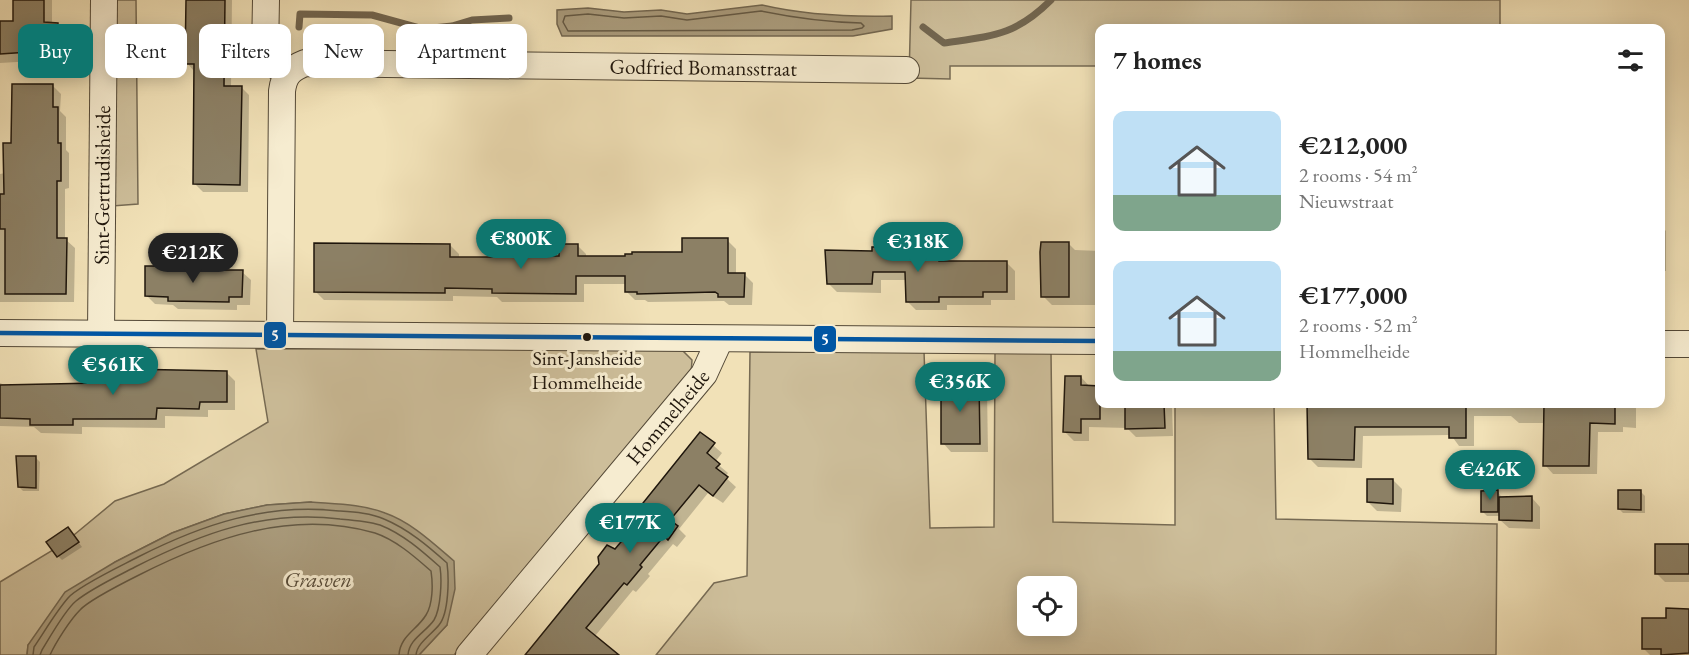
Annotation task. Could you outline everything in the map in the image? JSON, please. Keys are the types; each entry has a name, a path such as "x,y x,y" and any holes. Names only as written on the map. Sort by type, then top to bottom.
{"street":[{"name":"Sint-Gertrudisheide","path":"101,333 104,0"},
{"path":"266,0 266,24"},
{"name":"Godfried Bomansstraat","path":"291,70 305,63 906,70"},
{"path":"280,335 282,91 285,78"},
{"path":"0,333 1095,341"},
{"name":"Hommelheide","path":"469,655 704,374 720,339"},
{"path":"1665,344 1689,344"}],"shaded area":[{"path":"113,0 136,0 136,24 113,24"},
{"path":"911,0 1500,0 1500,24 1095,24 1095,66 950,66 950,79 909,78"},
{"path":"113,78 137,78 138,204 112,206"},
{"path":"657,348 682,350 692,360 691,375 454,655 419,655 447,625 311,502 267,505 224,514 172,533 115,562 28,645 27,655 0,655 0,582 63,544 115,501 164,484 268,422 256,349"},
{"path":"924,351 930,528 994,527 995,352 1051,352 1053,522 1175,525 1175,408 1274,408 1276,519 1497,524 1496,655 656,655 714,583 747,576 750,352"}],"water":[{"path":"762,5 827,15 892,16 892,29 853,36 562,36 557,24 557,10 588,8 624,12 661,10 687,14"},
{"name":"Grasven","path":"311,502 358,506 395,517 421,534 454,561 455,589 447,625 419,655 27,655 28,645 65,592 115,562 172,533 224,514 267,505"}],"building":[{"path":"13,0 44,0 44,22 58,24 18,24 18,53 0,54 0,21 13,21"},
{"path":"186,0 225,0 225,24 199,24 199,78 224,78 224,86 242,86 240,185 193,184 194,64 187,64"},
{"path":"12,84 53,84 53,107 58,107 58,143 61,143 61,181 57,181 57,238 67,238 66,294 5,294 5,229 0,229 0,194 4,194 3,143 11,143"},
{"path":"682,238 728,238 728,273 745,273 744,297 718,297 715,292 637,294 637,292 625,292 625,276 576,276 576,294 492,293 492,289 445,288 445,293 314,292 314,243 450,244 450,257 492,257 492,253 559,256 559,244 578,244 578,256 625,256 632,252 682,252"},
{"path":"1041,242 1069,242 1069,297 1041,297"},
{"path":"921,246 921,255 939,255 939,261 1007,261 1007,292 983,292 983,297 939,297 939,302 906,302 905,272 873,272 872,284 827,284 825,250 872,251 872,247"},
{"path":"145,266 191,266 190,270 243,270 242,297 229,297 229,302 168,301 168,297 145,296"},
{"path":"126,369 227,371 227,402 200,402 199,409 157,408 156,419 73,419 73,425 30,425 30,419 0,418 0,385 97,383 97,372 126,372"},
{"path":"1065,376 1081,376 1081,385 1095,386 1095,408 1100,408 1100,419 1081,419 1081,433 1063,432"},
{"path":"941,381 979,381 980,444 941,444"},
{"path":"1125,408 1164,408 1165,428 1125,429"},
{"path":"1307,408 1466,408 1466,438 1449,438 1449,427 1355,427 1354,460 1308,459"},
{"path":"1544,408 1615,408 1615,424 1590,423 1589,466 1543,466"},
{"path":"700,432 715,443 707,453 720,464 716,468 728,477 713,496 699,485 670,520 678,526 668,540 664,536 627,585 624,583 586,628 619,655 525,655 599,564 598,557 607,545 615,549 641,518 635,513"},
{"path":"16,456 36,456 36,488 18,487"},
{"path":"1367,479 1393,479 1393,504 1367,502"},
{"path":"1498,490 1498,512 1481,512 1481,491"},
{"path":"1618,490 1641,490 1641,510 1618,509"},
{"path":"1532,496 1532,521 1499,520 1499,497"},
{"path":"68,527 79,542 57,557 46,542"},
{"path":"1655,544 1689,544 1689,574 1655,574"},
{"path":"1666,608 1689,609 1689,653 1661,655 1661,649 1642,649 1642,618 1666,618"}],"waterway":[{"path":"923,27 944,43 989,36 1014,28 1051,0"},
{"path":"299,27 300,14 372,15 423,29 452,26 472,20 509,18"}],"transit line":[{"name":"5","path":"0,333 1095,341"}],"place":[{"name":"Sint-Jansheide Hommelheide","path":"587,337"}]}
